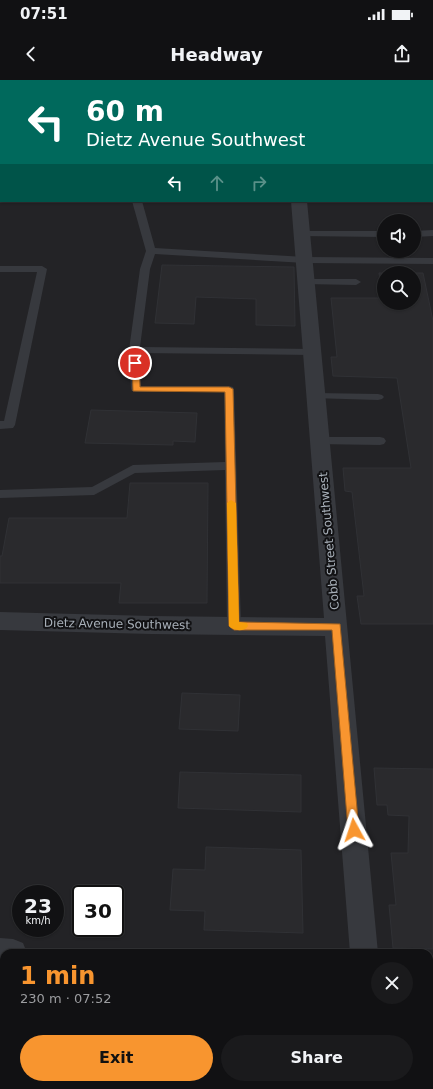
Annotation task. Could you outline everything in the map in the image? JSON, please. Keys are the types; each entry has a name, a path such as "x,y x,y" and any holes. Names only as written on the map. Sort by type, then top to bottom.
{"street":[{"name":"Cobb Street Southwest","path":"300,202 364,949"},
{"name":"Dietz Avenue Southwest","path":"0,621 336,627"}],"lane":[{"path":"137,202 151,250 145,269 134,350 136,389 229,389 234,626"},
{"path":"421,234 433,233"},
{"path":"302,234 377,234"},
{"path":"151,250 305,260 433,261"},
{"path":"0,269 42,269 9,425 0,425"},
{"path":"307,282 356,282"},
{"path":"134,350 312,352"},
{"path":"316,396 378,397"},
{"path":"320,441 380,441"},
{"path":"0,494 94,491 133,469 231,466"}],"shaded area":[{"path":"0,202 433,202 433,949 0,949"}],"building":[{"path":"162,265 294,267 295,326 256,325 256,299 196,297 194,324 155,323"},
{"path":"421,273 423,273 433,321 433,624 361,624 357,596 364,596 352,492 345,491 343,468 411,468 397,378 333,376 331,357 337,357 331,298 377,298 377,310 421,310"},
{"path":"91,410 197,413 195,442 173,441 173,445 85,443"},
{"path":"130,483 208,483 207,603 119,603 121,583 0,583 0,556 2,556 9,518 127,518"},
{"path":"182,693 240,695 238,731 179,729"},
{"path":"374,768 433,769 433,949 393,948 389,905 396,905 391,853 408,853 409,816 388,815 387,805 377,805"},
{"path":"180,772 301,775 301,812 178,808"},
{"path":"206,847 301,850 303,933 204,930 205,911 170,910 173,869 205,870"}],"slow traffic":[{"path":"231,503 234,626 244,626"}],"route":[{"path":"135,363 136,389 229,389 234,626 336,627 354,830"}]}
